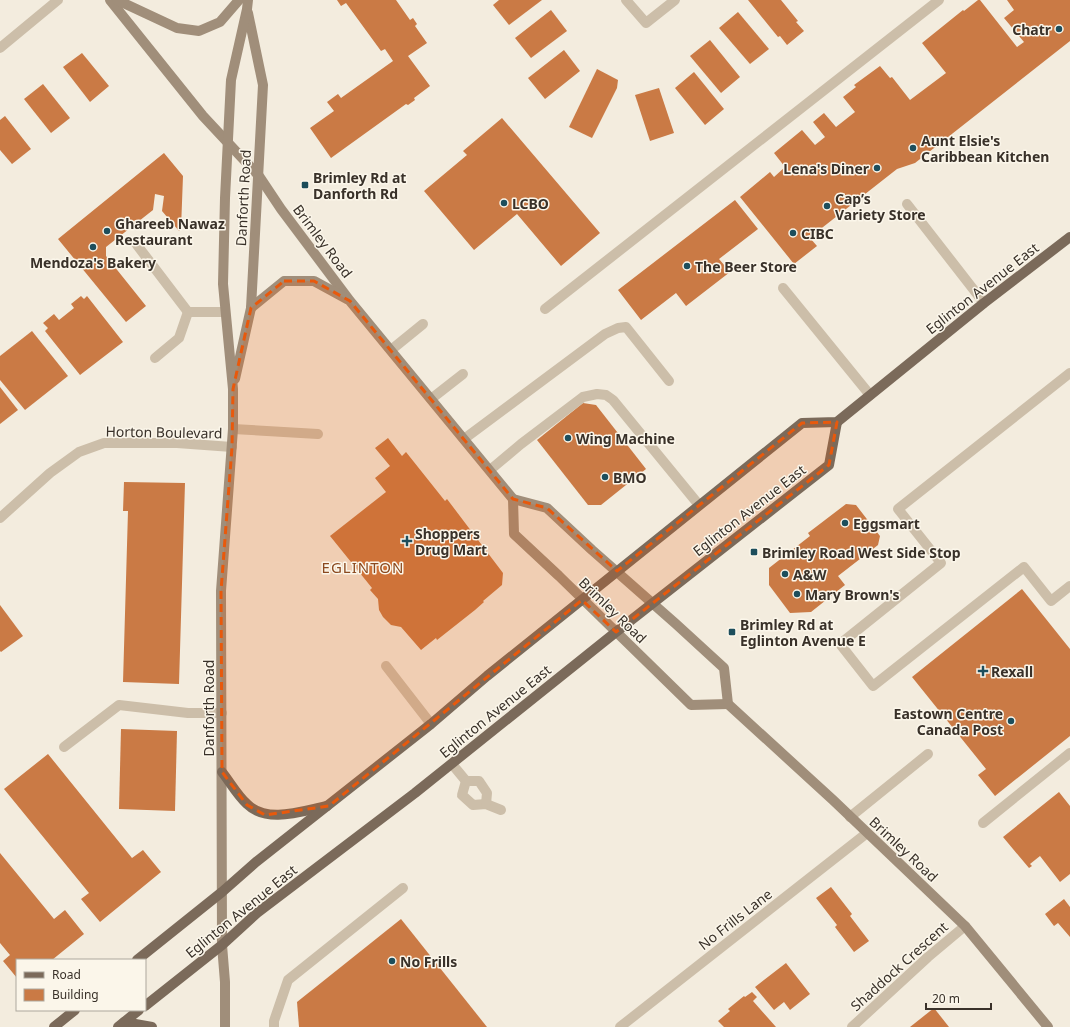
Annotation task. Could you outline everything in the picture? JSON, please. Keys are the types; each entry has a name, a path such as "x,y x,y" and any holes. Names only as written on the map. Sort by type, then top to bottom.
{"main road":[{"name":"Brimley Road","path":"110,0 203,116 259,176 281,209 350,301 513,499 547,508 724,668 728,704 965,926 1048,1027"},
{"path":"117,0 177,28 199,31 220,22 239,0"},
{"name":"Danforth Road","path":"225,1027 225,982 222,945 221,591 232,447 233,389 223,284 230,80 247,5"},
{"name":"Danforth Road","path":"233,389 251,308 263,85 247,5"},
{"name":"Eglinton Avenue East","path":"138,959 222,892 256,862 329,806 431,724 487,676 802,423 837,422 984,303 1070,237"},
{"path":"251,308 284,281 314,280 350,301"},
{"name":"Eglinton Avenue East","path":"146,1005 222,945 257,914 452,764 616,632 829,465 837,422"},
{"name":"Brimley Road","path":"513,499 514,534 691,705 728,704"},
{"path":"222,772 247,805 265,815 274,816 329,806"},
{"path":"54,1027 74,1011"},
{"path":"121,1024 138,1011"},
{"path":"121,1024 152,1027"}],"street":[{"path":"0,48 58,0"},
{"path":"626,0 646,23 674,0"},
{"path":"545,309 939,0"},
{"path":"907,204 984,303"},
{"path":"137,245 188,312"},
{"path":"783,288 870,395"},
{"path":"188,312 225,312"},
{"path":"155,358 179,338 188,312"},
{"path":"391,350 423,324"},
{"path":"464,439 599,338 618,328 626,327 669,381"},
{"path":"1070,373 898,509 941,563 840,644 873,686 1024,566 1051,601 1070,586"},
{"path":"431,399 463,374"},
{"path":"490,470 582,397 597,394 606,395 618,406 699,505"},
{"path":"233,429 318,434"},
{"name":"Horton Boulevard","path":"0,518 50,473 79,452 104,443 177,443 232,447"},
{"path":"386,666 431,724"},
{"path":"64,747 119,705 188,713 222,713"},
{"path":"983,823 1070,753"},
{"path":"850,817 928,754"},
{"path":"452,764 466,781"},
{"path":"466,781 480,781 487,793 486,804"},
{"path":"466,781 462,795 473,805 486,804 501,810"},
{"name":"No Frills Lane","path":"620,1027 867,833"},
{"path":"274,1027 274,1020 288,980 403,888"},
{"name":"Shaddock Crescent","path":"852,1027 928,957 965,926"}],"highlighted area":[{"path":"284,281 314,281 350,301 513,499 547,508 617,571 802,423 837,422 829,465 616,632 582,600 329,806 265,815 247,805 222,772 221,591 232,447 233,389 251,308"}],"building":[{"path":"337,0 396,0 410,20 413,18 417,24 415,26 427,43 408,56 430,86 414,98 415,100 408,105 406,104 331,158 310,128 334,111 327,102 338,94 341,98 393,61 385,49 381,51 346,3 341,6"},
{"path":"499,0 542,0 509,25 493,5"},
{"path":"748,0 781,0 804,31 787,45 780,36 778,37"},
{"path":"980,0 1017,47 1024,42 1004,18 1014,10 1007,0 1070,0 1070,41 915,163 897,169 818,231 810,238 817,246 794,264 740,197 770,172 774,177 785,167 774,153 802,130 815,145 825,137 813,122 824,113 836,127 855,112 843,97 856,87 854,85 880,66 890,78 892,77 910,100 946,73 922,43 963,10 964,11"},
{"path":"551,10 567,31 531,58 515,38"},
{"path":"738,12 769,49 750,64 719,28"},
{"path":"710,40 740,77 721,93 690,56"},
{"path":"564,50 580,71 545,99 528,78"},
{"path":"82,53 109,86 90,102 63,67"},
{"path":"597,69 618,80 617,88 592,138 569,127"},
{"path":"694,72 724,109 705,125 675,88"},
{"path":"43,84 70,118 51,133 24,99"},
{"path":"659,88 674,133 650,141 635,95"},
{"path":"5,116 31,149 12,164 0,150 0,120"},
{"name":"LCBO","path":"502,118 600,233 561,266 517,214 474,250 424,191 467,155 463,151"},
{"path":"164,153 183,176 181,229 179,231 162,211 164,196 155,194 153,210 106,247 106,256 146,306 126,322 58,239"},
{"name":"The Beer Store","path":"735,200 758,229 719,259 730,272 686,306 676,293 641,320 618,290"},
{"path":"81,296 84,299 87,296 123,342 80,375 45,331 48,328 43,323 54,314 59,320 74,308 71,304"},
{"path":"32,331 68,376 25,410 0,380 0,356"},
{"path":"0,387 18,410 0,424"},
{"path":"583,403 596,405 646,469 601,505 588,505 537,440"},
{"name":"Shoppers Drug Mart","path":"388,438 402,456 406,452 445,501 447,499 503,573 502,585 483,601 484,602 437,640 436,638 421,650 401,627 391,625 383,617 379,610 378,599 370,590 372,588 330,536 386,492 375,478 390,466 375,448"},
{"path":"124,482 185,483 179,684 123,682 128,511 123,511"},
{"path":"846,504 856,505 880,536 878,545 838,576 845,585 811,612 790,613 769,585 769,568 810,536 808,533"},
{"path":"1022,589 1070,649 1070,736 995,796 978,775 986,769 912,677"},
{"path":"0,605 23,636 1,652 0,651"},
{"path":"121,729 177,731 175,811 119,809"},
{"path":"48,754 132,858 143,850 161,872 100,922 81,899 89,893 4,789"},
{"path":"1059,792 1070,806 1070,874 1060,882 1040,856 1030,864 1032,866 1029,868 1003,837"},
{"path":"0,853 54,919 65,910 84,934 53,959 16,959 16,977 3,961 10,955 0,943"},
{"path":"831,887 852,914 850,916 869,941 854,952 835,927 837,925 816,898"},
{"path":"1064,899 1070,907 1070,937 1058,923 1054,926 1045,914"},
{"name":"No Frills","path":"401,919 487,1027 299,1027 297,1002"},
{"path":"786,963 810,994 790,1010 784,1002 774,1010 755,987"},
{"path":"752,992 757,997 753,1001 776,1027 724,1027 718,1021 730,1011 728,1009 744,996 745,997"},
{"path":"934,1008 949,1027 910,1027"}],"place":[{"name":"Chatr","path":"1059,29"},
{"name":"Aunt Elsie's Caribbean Kitchen","path":"913,148"},
{"name":"Lena's Diner","path":"877,168"},
{"name":"Brimley Rd at Danforth Rd","path":"305,185"},
{"name":"LCBO","path":"504,203"},
{"name":"Cap’s Variety Store","path":"827,206"},
{"name":"Ghareeb Nawaz Restaurant","path":"107,231"},
{"name":"CIBC","path":"793,233"},
{"name":"Mendoza's Bakery","path":"93,247"},
{"name":"The Beer Store","path":"687,266"},
{"name":"Wing Machine","path":"568,438"},
{"name":"BMO","path":"605,477"},
{"name":"Eggsmart","path":"845,523"},
{"name":"Shoppers Drug Mart","path":"407,541"},
{"name":"Brimley Road West Side Stop","path":"754,552"},
{"name":"A&W","path":"785,574"},
{"name":"Mary Brown's","path":"797,594"},
{"name":"Brimley Rd at Eglinton Avenue E","path":"732,632"},
{"name":"Rexall","path":"983,671"},
{"name":"Eastown Centre Canada Post","path":"1011,721"},
{"name":"No Frills","path":"392,961"}],"district":[{"name":"EGLINTON","path":"363,567"}]}
